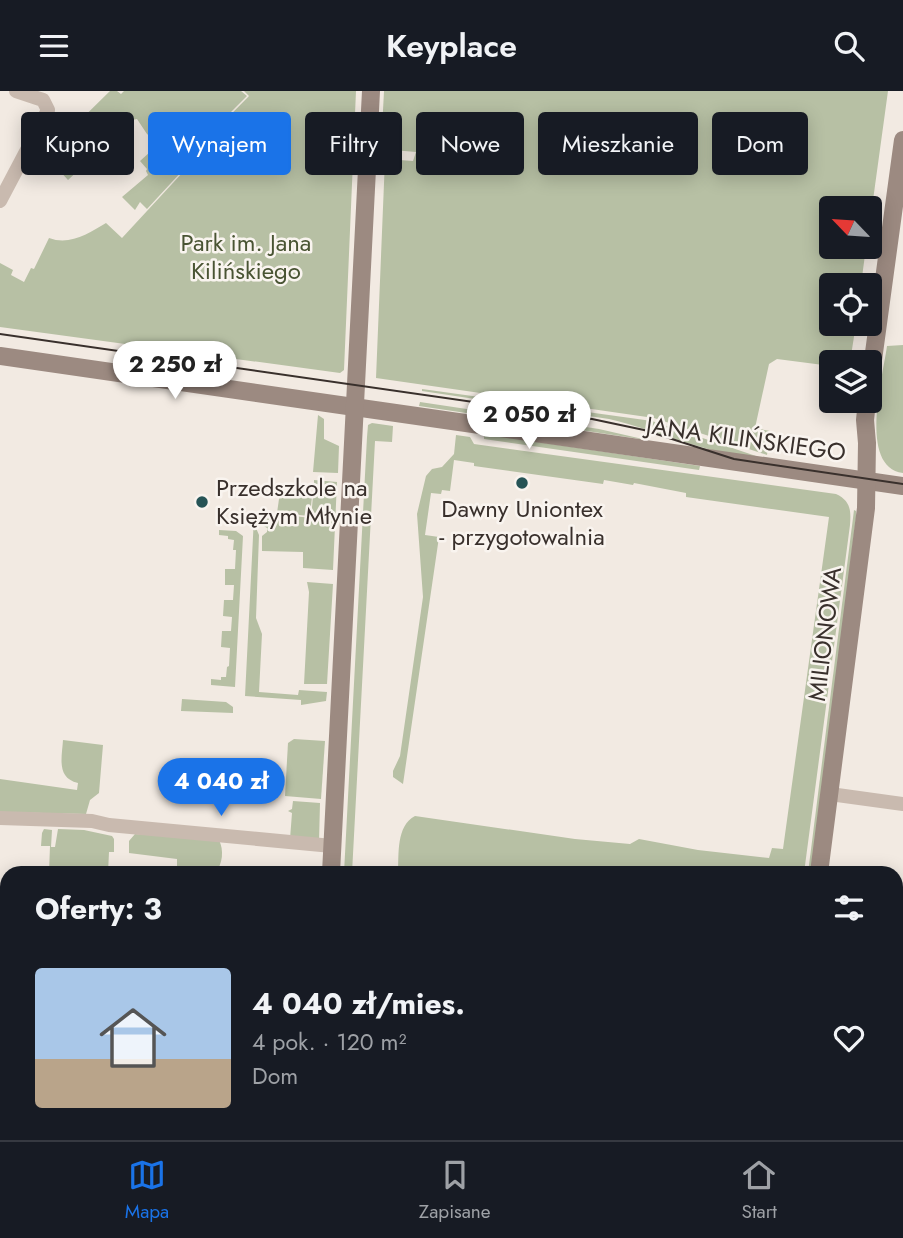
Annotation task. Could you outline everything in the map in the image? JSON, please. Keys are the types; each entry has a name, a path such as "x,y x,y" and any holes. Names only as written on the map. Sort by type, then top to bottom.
{"street":[{"path":"0,201 48,110 43,100 16,91"},
{"path":"331,866 370,91"},
{"path":"874,350 903,140"},
{"name":"JANA KILIŃSKIEGO","path":"0,356 903,486"},
{"name":"MILIONOWA","path":"820,866 865,512 866,413"},
{"path":"830,794 903,804"},
{"path":"0,818 92,821 104,825 332,846"}],"green space":[{"path":"110,91 121,94 124,91 241,91 247,96 231,112 148,112 148,135 137,119 134,120 134,112 89,112"},
{"name":"Park im. Jana Kilińskiego","path":"244,91 356,91 355,112 305,112 305,175 352,175 344,370 340,373 0,327 0,263 13,270 11,275 24,282 31,268 34,269 49,238 72,239 106,223 122,238 180,175 291,175 291,112 233,112 249,96"},
{"path":"384,91 888,91 874,196 819,196 819,259 864,259 863,273 819,273 819,336 854,336 852,350 819,350 819,364 777,359 769,364 755,428 770,431 767,455 654,418 376,378 384,175 402,175 402,160 413,161 416,152 402,151 402,112 383,112"},
{"path":"148,154 148,175 147,169 140,161"},
{"path":"148,175 178,175 147,209 140,202 135,210 122,197"},
{"path":"903,345 903,473 889,467 881,455 877,438 877,413 882,413 882,375 887,346"},
{"path":"422,389 652,421 756,456 700,447 609,419"},
{"path":"420,402 599,429 647,440 419,406"},
{"path":"318,415 324,419 324,439 339,446 338,473 313,472"},
{"path":"372,423 393,426 392,442 375,441 352,866 344,866 367,437 368,425"},
{"path":"484,434 700,466 699,470 484,439"},
{"path":"456,435 470,437 474,444 836,494 845,500 850,511 850,525 805,866 398,866 404,826 415,816 575,839 630,844 639,839 698,850 769,858 772,848 783,849 829,517 686,497 686,493 634,483 604,480 603,484 474,466 474,463 454,460 450,491 431,493 425,535 439,537 403,784 393,777 393,771 400,756 423,597 417,514 426,476 432,469 442,467 454,454"},
{"path":"314,480 337,482 333,570 303,568 303,552 262,551 262,536 267,532 267,528 261,524 256,528 259,535 256,618 262,634 259,692 298,695 299,690 327,692 326,701 301,705 301,700 245,696 254,517 275,519 276,514 311,518 313,496 332,496 332,485 314,484"},
{"path":"280,492 312,496 310,516 277,513"},
{"path":"854,510 856,519 813,866 809,866"},
{"path":"219,530 236,531 243,536 235,687 211,685 211,679 221,680 221,677 226,677 229,666 230,648 221,647 222,631 231,631 232,617 223,616 224,600 233,600 234,585 225,585 225,569 235,569 236,550 233,550 234,540 219,535"},
{"path":"307,582 333,584 327,684 304,684 309,592"},
{"path":"182,699 226,702 233,707 233,713 181,711"},
{"path":"294,739 325,741 321,799 285,796 288,743"},
{"path":"63,740 103,745 99,793 90,800 86,814 0,812 0,779 77,790 78,783 66,777 63,772"},
{"path":"293,801 320,803 319,842 290,839 292,813 288,811 292,809"},
{"path":"44,829 52,830 51,847 55,847 58,829 84,830 112,836 114,852 109,852 108,866 49,866 50,846 41,846"},
{"path":"135,834 219,840 221,861 219,866 177,866 177,859 129,853 129,841"}],"tram line":[{"path":"0,334 592,419 644,430 734,459 903,484"}],"place":[{"name":"Dawny Uniontex - przygotowalnia","path":"522,483"},
{"name":"Przedszkole na Księżym Młynie","path":"202,502"}]}
